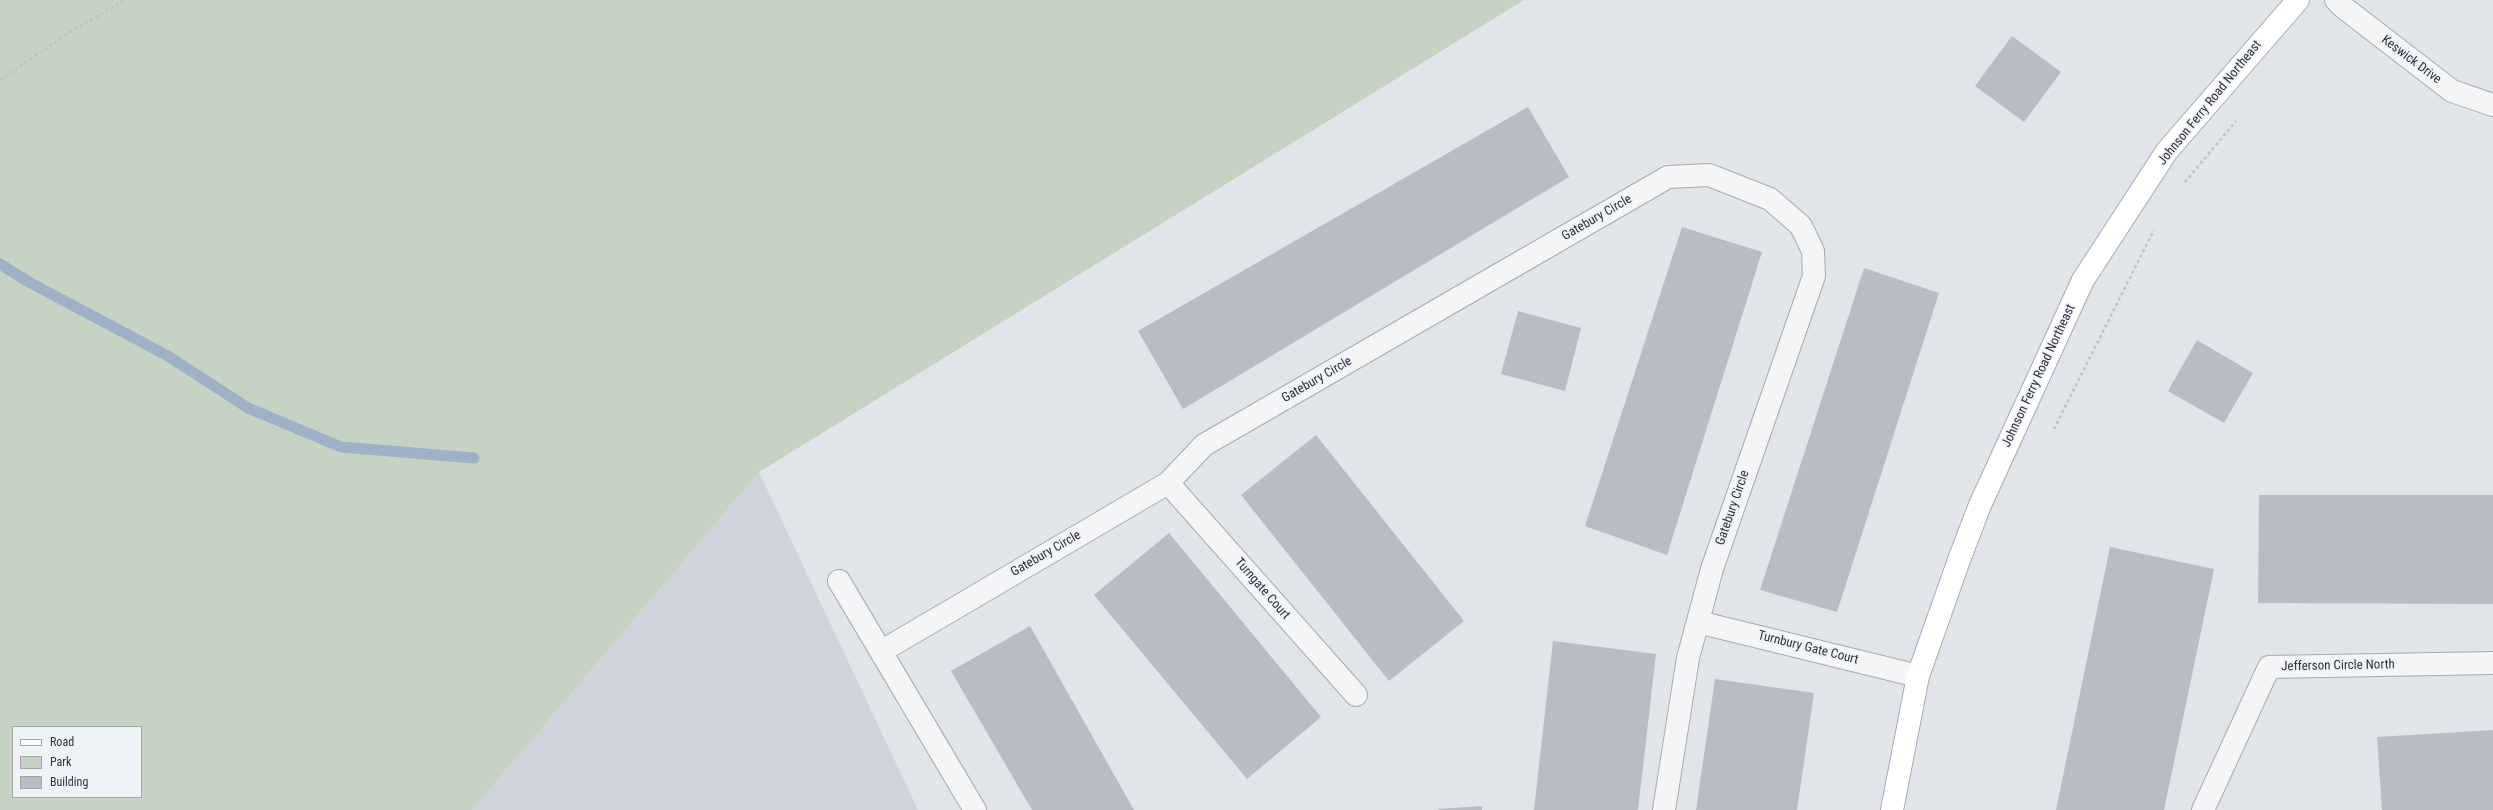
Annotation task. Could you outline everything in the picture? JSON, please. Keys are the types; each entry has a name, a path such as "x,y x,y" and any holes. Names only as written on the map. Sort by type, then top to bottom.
{"main road":[{"name":"Johnson Ferry Road Northeast","path":"1892,810 1918,676 1980,505 2083,280 2167,151 2298,0"}],"street":[{"name":"Keswick Drive","path":"2336,0 2452,91 2493,105"},
{"name":"Gatebury Circle","path":"882,651 1168,483 1204,445 1668,177 1709,175 1770,199 1802,226 1813,251 1814,276 1712,569 1688,658 1664,810"},
{"name":"Turngate Court","path":"1168,483 1356,695"},
{"path":"840,581 975,810"},
{"name":"Turnbury Gate Court","path":"1698,622 1918,676"},
{"name":"Jefferson Circle North","path":"2203,810 2269,667 2493,663"}],"path":[{"path":"0,80 70,32 126,0"},
{"path":"2182,185 2238,118"},
{"path":"2054,429 2156,225"}],"shaded area":[{"path":"759,472 918,810 472,810"}],"green space":[{"path":"0,0 1524,0 759,472 472,810 0,810"}],"building":[{"path":"2012,36 2061,72 2024,122 1975,86"},
{"path":"1528,107 1569,177 1183,409 1138,331"},
{"path":"1682,227 1762,252 1667,555 1585,526"},
{"path":"1864,268 1939,293 1837,612 1760,590"},
{"path":"1518,311 1581,328 1565,391 1501,374"},
{"path":"2197,340 2253,373 2224,423 2168,391"},
{"path":"1316,435 1464,621 1389,681 1241,495"},
{"path":"2259,495 2493,495 2493,604 2258,603"},
{"path":"1169,533 1321,717 1247,779 1094,595"},
{"path":"2110,547 2214,569 2164,810 2056,810"},
{"path":"1030,626 1134,810 1032,810 951,671"},
{"path":"1553,641 1656,654 1638,810 1534,810"},
{"path":"1715,679 1814,693 1797,810 1696,810"},
{"path":"2493,730 2493,810 2382,810 2377,737"},
{"path":"1482,806 1482,810 1438,810 1438,809"}],"waterway":[{"path":"0,264 27,281 168,356 248,408 341,447 474,458"}]}
